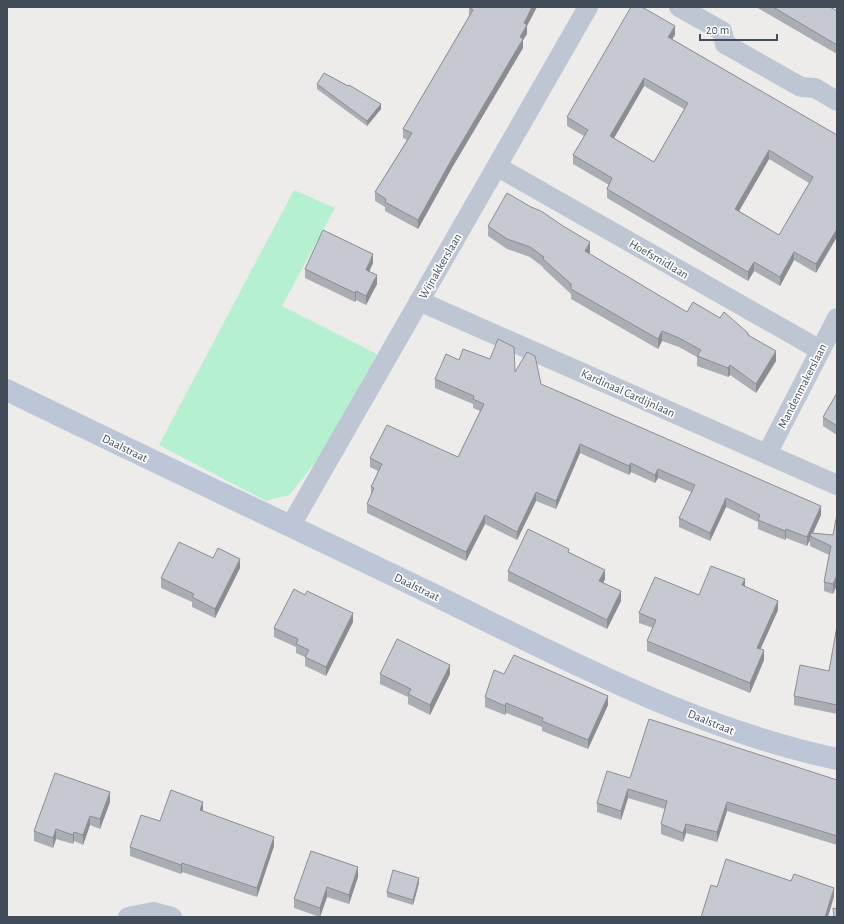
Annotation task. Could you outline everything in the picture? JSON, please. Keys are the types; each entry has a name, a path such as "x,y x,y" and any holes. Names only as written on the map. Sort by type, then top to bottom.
{"street":[{"name":"Wijnakkerslaan","path":"291,525 419,301 498,168 588,7"},
{"path":"679,7 722,31 725,44 801,87 815,88 837,101"},
{"name":"Hoefsmidlaan","path":"498,168 820,350"},
{"name":"Kardinaal Cardijnlaan","path":"419,301 837,485"},
{"name":"Mandenmakerslaan","path":"768,454 837,318"},
{"name":"Daalstraat","path":"7,390 160,465 291,525 607,680 736,732 800,751 837,759"},
{"path":"128,917 153,912 172,917"}],"green space":[{"path":"294,190 335,208 282,306 377,354 318,459 289,495 266,501 159,445"}],"building":[{"path":"469,7 532,7 524,23 527,25 520,37 523,39 453,157 418,220 385,202 386,199 375,192 412,133 403,129 473,10"},
{"path":"631,7 642,7 675,26 668,37 837,135 837,229 816,264 794,252 780,277 754,262 748,272 607,189 612,178 573,155 588,130 567,117","holes":["644,78 688,103 654,162 610,136","769,150 813,177 779,235 735,209"]},
{"path":"773,7 830,7 837,11 837,45"},
{"path":"324,73 348,86 349,85 381,104 367,121 317,84"},
{"path":"507,193 541,211 590,242 585,251 687,312 693,302 720,318 724,312 748,333 748,335 776,351 756,384 730,365 728,368 697,356 701,350 679,338 662,331 658,339 571,289 571,284 543,259 544,257 530,247 507,239 488,226"},
{"path":"323,230 373,254 366,270 377,275 366,296 356,291 355,293 305,269"},
{"path":"498,339 514,347 515,372 527,352 535,356 541,384 821,506 807,537 786,529 785,531 758,520 760,515 726,498 710,533 679,518 695,485 658,469 655,475 631,463 629,466 580,444 556,501 536,492 517,532 485,515 466,552 367,504 374,488 371,487 382,464 370,458 387,425 458,457 484,404 473,399 474,396 435,379 446,354 459,360 463,349 490,359"},
{"path":"837,393 837,426 823,417"},
{"path":"837,514 837,575 833,584 824,582 831,546 810,536 811,533 833,535"},
{"path":"528,529 569,549 568,552 605,570 599,581 621,591 607,620 508,571"},
{"path":"179,542 213,558 218,548 240,559 215,609 192,597 194,594 161,578"},
{"path":"711,566 745,579 742,585 778,601 757,648 764,650 750,683 647,641 656,620 639,613 655,577 699,595"},
{"path":"294,589 305,595 307,591 353,613 326,667 305,657 309,650 296,644 298,639 274,628"},
{"path":"837,626 837,705 794,696 800,665 829,671"},
{"path":"397,639 450,665 430,705 408,694 411,689 380,674"},
{"path":"514,655 608,696 588,740 542,721 543,718 506,703 505,706 485,697 494,670 504,674"},
{"path":"649,719 837,780 837,836 727,802 717,832 686,824 683,833 661,824 667,801 628,789 621,811 597,803 607,771 630,778"},
{"path":"55,773 110,792 100,819 90,816 83,835 74,832 73,835 56,829 53,838 34,831"},
{"path":"171,790 203,802 200,810 274,837 257,888 182,863 181,865 130,847 141,815 160,821"},
{"path":"311,851 358,867 349,895 327,887 320,908 294,899"},
{"path":"726,859 791,881 794,874 834,888 825,917 701,917 711,885 717,887"},
{"path":"393,870 419,878 413,900 387,892"},
{"path":"833,908 837,909 837,917 834,917"}]}
